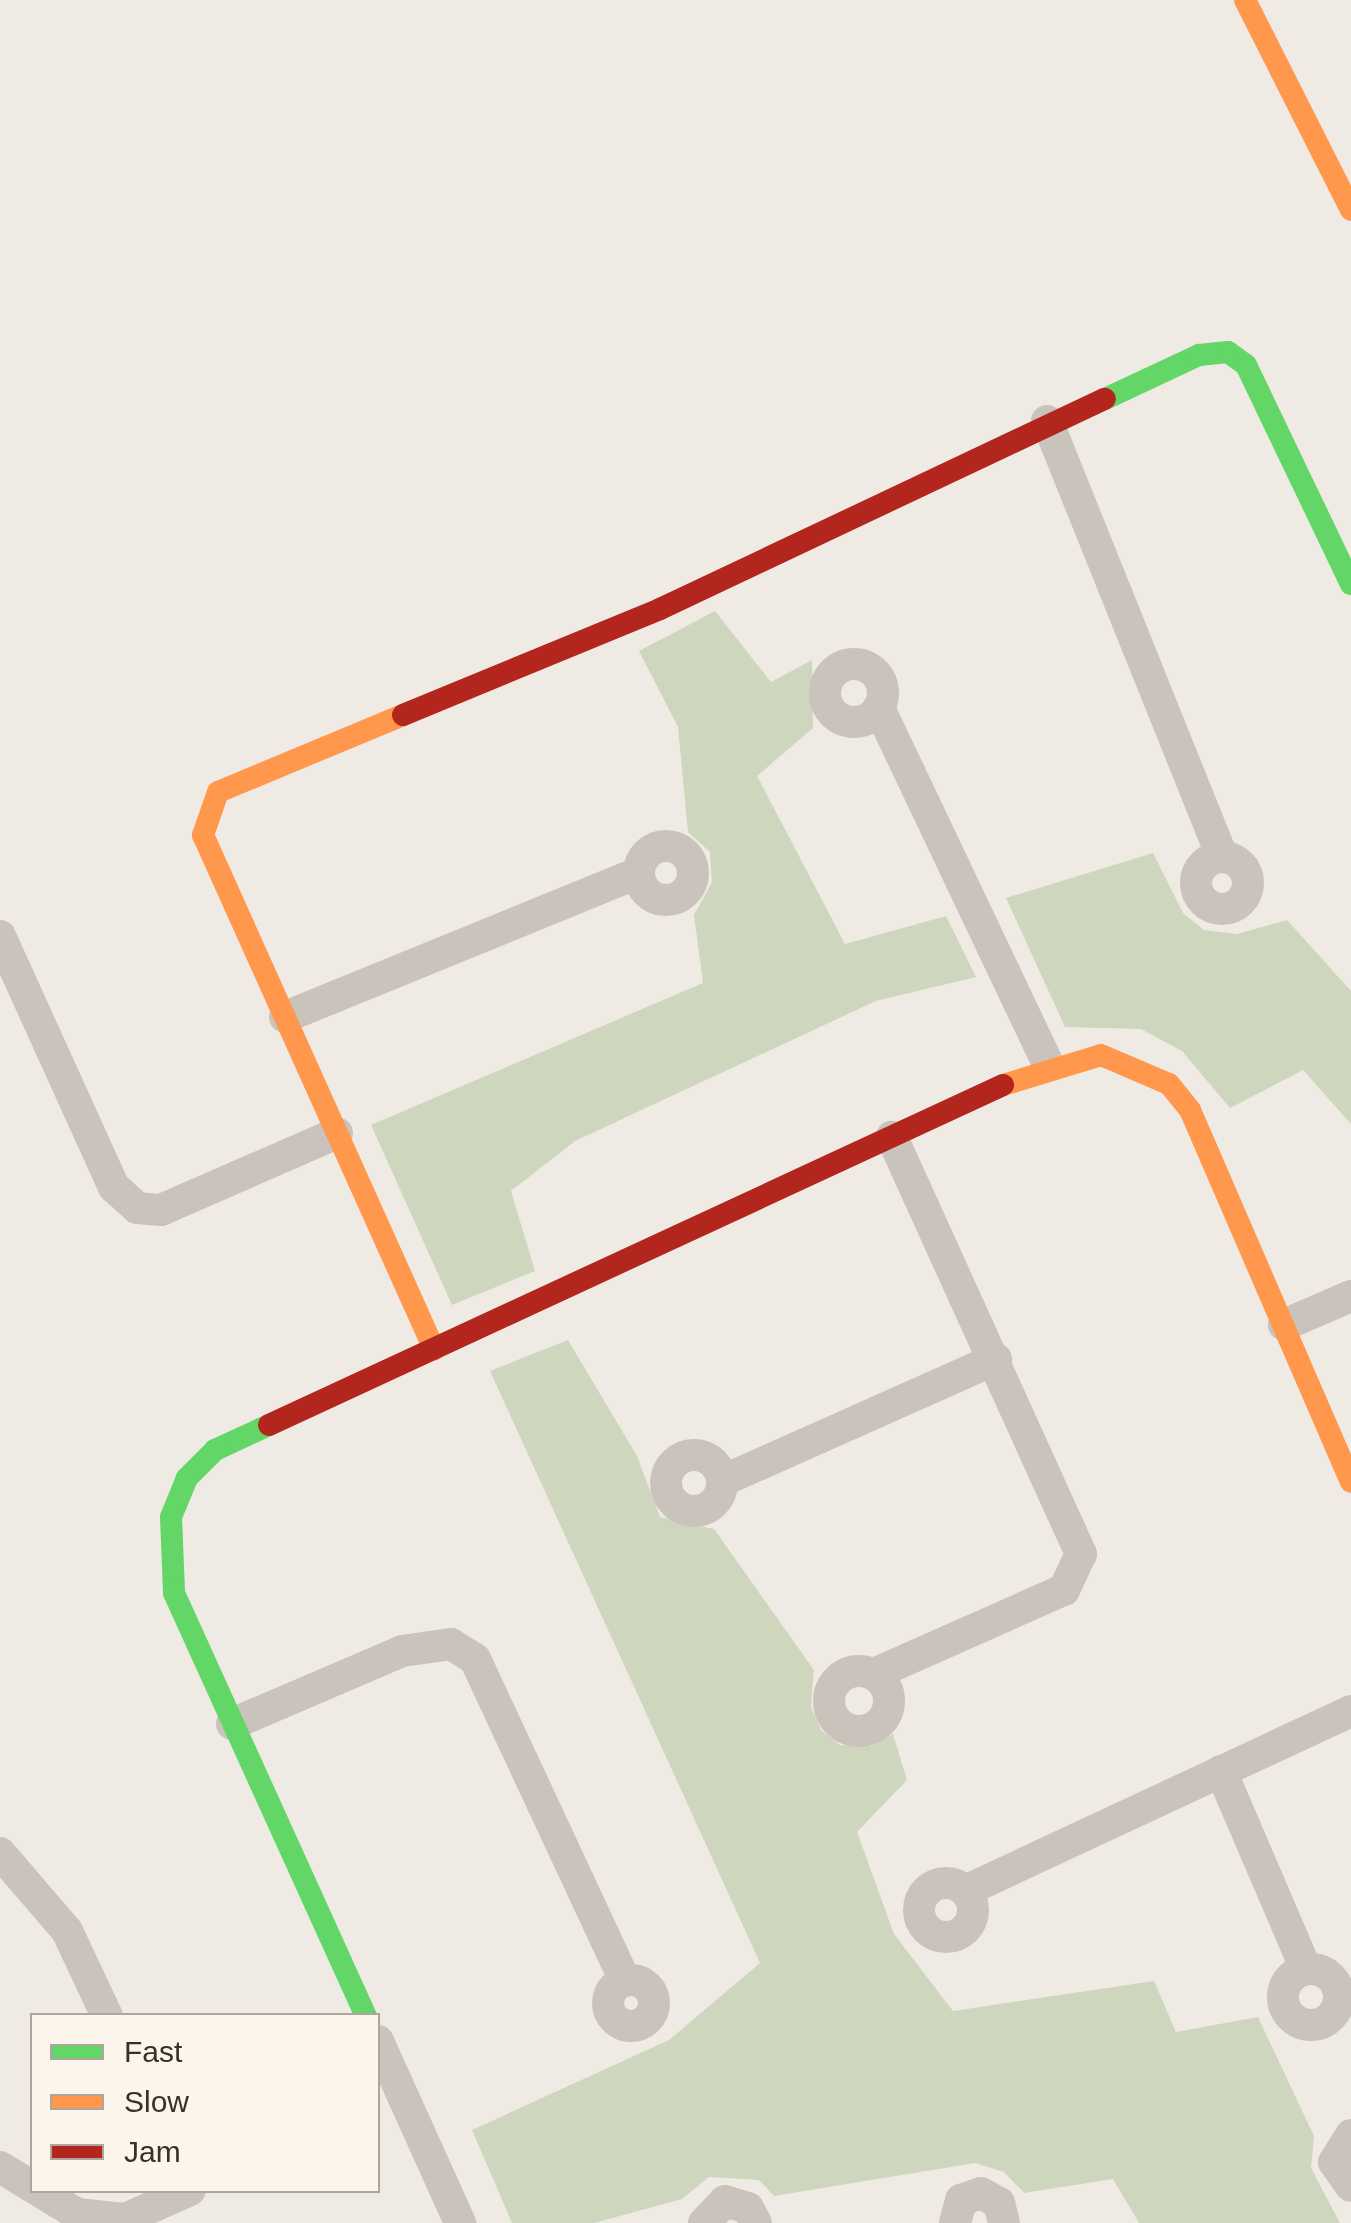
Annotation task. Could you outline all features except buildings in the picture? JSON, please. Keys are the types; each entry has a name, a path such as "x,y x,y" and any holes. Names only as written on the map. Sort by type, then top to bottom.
{"street":[{"path":"1244,0 1351,210"},
{"path":"434,1348 203,835 218,792 660,609 1047,421 1200,354 1228,352 1255,381 1351,584"},
{"path":"1047,421 1222,856"},
{"path":"879,708 1048,1064"},
{"path":"285,1017 638,873"},
{"path":"0,936 114,1187 138,1208 161,1210 337,1133"},
{"path":"365,2013 232,1724 171,1580 171,1517 187,1478 215,1450 1048,1064 1101,1054 1170,1084 1190,1110 1351,1482"},
{"path":"874,1674 1064,1590 1078,1572 1081,1554 892,1137"},
{"path":"1284,1325 1351,1296"},
{"path":"722,1480 996,1360"},
{"path":"232,1724 402,1650 451,1644 475,1659 625,1981"},
{"path":"965,1890 1351,1712"},
{"path":"1221,1771 1306,1969"},
{"path":"0,1853 66,1931 106,2013"},
{"path":"380,2051 390,2103 460,2223"},
{"path":"1351,2135 1334,2162 1351,2186"},
{"path":"0,2167 30,2185"},
{"path":"43,2193 77,2214 125,2219 183,2193"},
{"path":"955,2223 961,2200 981,2193 999,2202 1004,2223"},
{"path":"704,2223 725,2200 748,2208 756,2223"}],"green space":[{"path":"715,611 771,682 812,660 813,728 757,776 845,944 946,916 976,977 876,1001 575,1141 511,1191 535,1271 452,1305 371,1125 703,983 694,915 712,882 710,852 688,832 678,727 639,651"},
{"path":"1153,853 1183,913 1204,930 1237,934 1287,920 1351,991 1351,1124 1303,1070 1230,1108 1182,1051 1141,1029 1065,1027 1006,898"},
{"path":"568,1340 637,1456 660,1517 714,1529 814,1670 811,1707 821,1730 840,1745 872,1746 893,1734 907,1780 857,1832 894,1934 953,2011 1154,1981 1176,2032 1258,2017 1314,2136 1311,2168 1340,2223 1139,2223 1113,2179 1024,2193 1004,2172 975,2163 774,2196 759,2180 709,2177 682,2199 594,2223 512,2223 472,2130 669,2040 760,1963 490,1371"}],"traffic: fast":[{"path":"1105,399 1199,355 1228,352 1246,365 1351,584"},
{"path":"269,1425 215,1450 187,1478 171,1517 174,1593 365,2013"}],"traffic: slow":[{"path":"1245,0 1351,210"},
{"path":"403,715 218,792 203,835 434,1349"},
{"path":"1003,1085 1101,1055 1169,1084 1190,1110 1351,1482"}],"traffic: jam":[{"path":"403,715 660,609 1105,399"},
{"path":"269,1425 1003,1085"}]}
